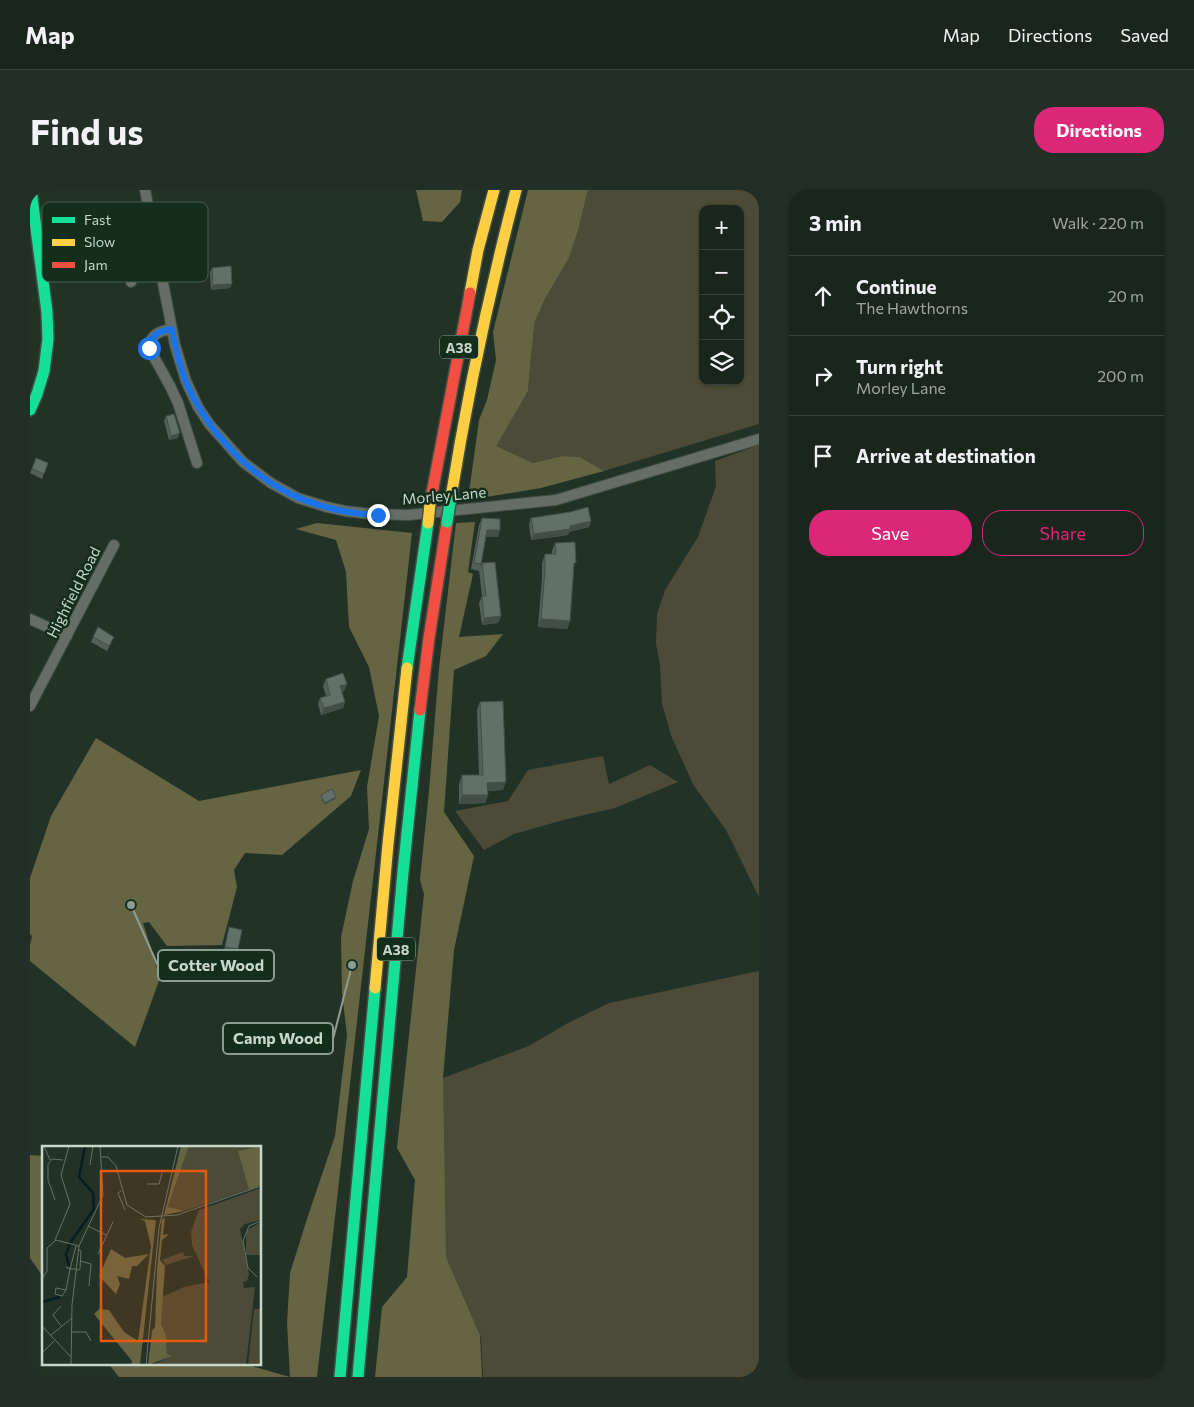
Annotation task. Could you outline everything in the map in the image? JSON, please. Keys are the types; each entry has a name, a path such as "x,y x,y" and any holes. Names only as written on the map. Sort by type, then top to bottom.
{"main road":[{"path":"31,190 42,274"},
{"name":"A38","path":"340,1377 390,825 408,664 430,504 478,250 494,190"},
{"name":"A38","path":"358,1377 413,774 435,591 460,440 485,317 516,190"},
{"path":"30,410 44,371 48,340 43,282"}],"street":[{"name":"Morley Lane","path":"163,282 181,367 198,407 210,425 243,462 261,477 298,498 328,507 371,514 408,515 556,500 759,439"},
{"path":"172,329 161,331 154,335 150,341 149,348 178,403 197,463"},
{"name":"Highfield Road","path":"30,706 114,545"},
{"path":"30,618 67,636"}],"green space":[{"path":"588,190 759,190 759,424 604,471 580,457 562,456 533,463 495,446 528,391 535,321 545,299 569,258"},
{"path":"759,445 759,897 726,830 694,786 672,738 662,704 660,665 656,644 657,614 665,590 698,537 716,486 715,461"},
{"path":"603,756 609,784 650,765 678,782 615,808 514,834 484,850 455,811 508,801 528,770"},
{"path":"759,971 759,1377 483,1377 481,1337 446,1257 442,1181 443,1078 529,1046 566,1024 609,1003"}],"shaded area":[{"path":"416,190 462,190 460,202 442,222 423,221"},
{"path":"528,190 588,190 569,258 545,299 535,321 528,391 496,446 533,463 562,456 580,457 604,471 541,488 468,500 479,420 487,400 496,360 493,332"},
{"path":"475,522 468,572 473,574 459,637 503,634 486,656 454,670 444,812 474,856 454,950 443,1078 446,1257 480,1335 482,1377 375,1377 382,1307 407,1277 415,1180 397,1148 424,894 420,880 439,668 456,523"},
{"path":"317,523 412,533 317,1377 290,1377 287,1323 290,1273 335,1136 347,1035 342,993 341,937 353,881 369,829 367,787 379,716 369,667 349,627 346,572 336,540 296,529"},
{"path":"96,738 199,801 361,770 351,796 282,855 245,853 234,870 237,887 222,945 167,946 149,922 143,923 160,978 135,1047 30,961 32,936 30,934 30,878 51,816"},
{"path":"30,1155 42,1156 42,1275 30,1258"},
{"path":"109,1364 247,1364 290,1377 119,1377"}],"building":[{"path":"231,266 232,284 213,285 212,268"},
{"path":"174,414 180,433 171,436 166,416"},
{"path":"36,458 48,463 44,474 32,469"},
{"path":"588,507 591,521 570,526 570,529 534,534 531,518"},
{"path":"482,518 500,519 500,530 487,530 481,564 474,563"},
{"path":"575,542 576,563 574,563 570,621 541,619 545,554 556,554 555,543"},
{"path":"495,562 501,616 484,618 482,596 486,596 482,563"},
{"path":"98,627 114,637 109,646 93,637"},
{"path":"343,673 347,684 340,686 345,702 324,708 320,698 330,695 326,679"},
{"path":"503,701 506,782 487,783 488,795 462,795 462,775 483,775 480,702"},
{"path":"332,789 336,797 325,803 321,795"},
{"path":"229,927 242,930 238,949 225,947"}],"traffic: fast":[{"path":"31,190 42,274"},
{"path":"30,410 44,371 48,339 43,282"},
{"path":"447,522 450,503"},
{"path":"407,668 428,523"},
{"path":"358,1377 403,872 420,710"},
{"path":"340,1377 375,988"}],"traffic: slow":[{"path":"470,293 478,250 494,190"},
{"path":"450,503 479,345 516,190"},
{"path":"428,523 430,504"},
{"path":"375,988 407,668"}],"traffic: jam":[{"path":"430,504 470,293"},
{"path":"420,710 447,522"}],"place":[{"name":"Cotter Wood","path":"131,905"},
{"name":"Camp Wood","path":"352,965"}],"route":[{"path":"149,348 150,341 154,335 161,331 172,329 181,367 198,407 226,444 261,477 298,498 345,511 378,515"}]}
